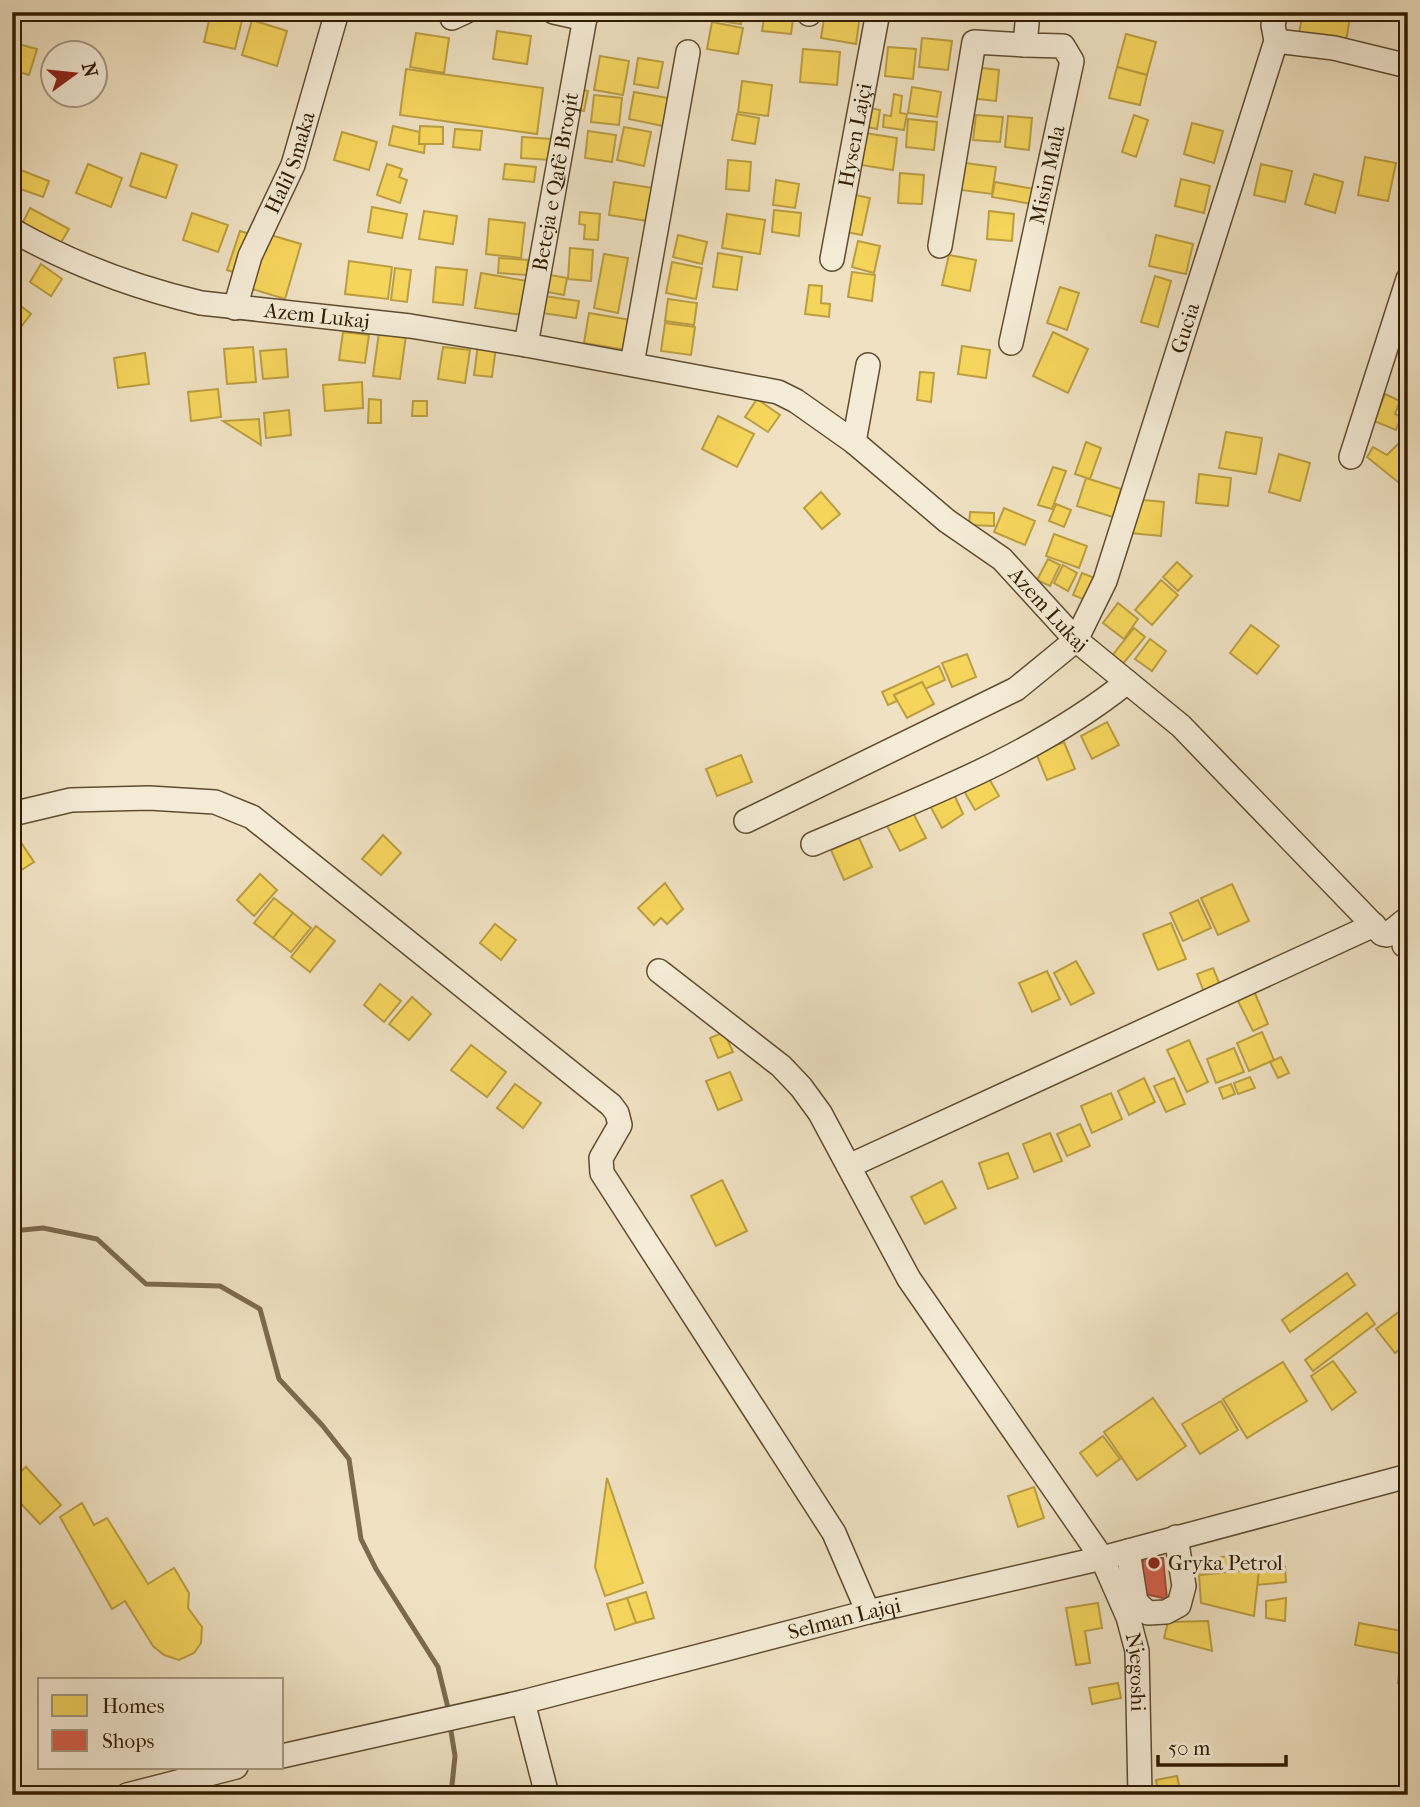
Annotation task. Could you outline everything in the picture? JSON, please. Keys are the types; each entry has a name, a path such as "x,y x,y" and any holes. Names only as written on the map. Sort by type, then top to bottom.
{"street":[{"name":"Halil Smaka","path":"235,308 250,256 293,165 337,12"},
{"name":"Beteja e Qafë Broqit","path":"526,345 585,16 554,12"},
{"name":"Hysen Lajçi","path":"832,259 878,12"},
{"path":"1025,45 1028,12"},
{"name":"Gucia","path":"1076,640 1105,581 1276,41 1273,25 1276,12"},
{"path":"1276,41 1334,48 1408,66"},
{"name":"Misin Mala","path":"940,246 974,42 1062,46 1072,61 1011,343"},
{"path":"632,364 688,52"},
{"name":"Azem Lukaj","path":"12,230 40,246 170,296 235,308 410,327 526,345 778,391 855,442 912,494 1002,559 1076,640 1177,721 1374,925"},
{"path":"1350,457 1408,279"},
{"path":"855,442 868,365"},
{"path":"746,821 1016,689 1076,640"},
{"path":"813,844 955,783 1025,748 1089,712 1127,682"},
{"path":"12,814 71,800 149,798 215,802 252,817 611,1105 617,1113 620,1125 601,1158 602,1173 834,1533 868,1612"},
{"path":"849,1166 1374,925 1382,934 1387,934 1408,918"},
{"name":"Njegoshi","path":"660,971 781,1066 820,1113 909,1279 1102,1558 1128,1617 1137,1651 1140,1795"},
{"name":"Selman Lajqi","path":"284,1756 523,1702 868,1612 1102,1558 1408,1476"},
{"path":"1128,1551 1136,1602 1148,1613 1166,1612 1179,1605 1184,1586 1176,1537"},
{"path":"523,1702 547,1795"},
{"path":"127,1795 228,1769"}],"building: Homes":[{"path":"211,12 244,12 235,49 204,42"},
{"path":"715,12 743,12 741,24 714,20"},
{"path":"765,12 794,12 791,34 762,31"},
{"path":"825,12 860,15 856,44 821,38"},
{"path":"1303,12 1351,12 1346,41 1299,33"},
{"path":"252,20 287,31 277,66 242,55"},
{"path":"712,22 743,28 738,54 707,49"},
{"path":"497,31 531,36 527,64 493,59"},
{"path":"416,33 449,38 444,73 410,67"},
{"path":"1126,34 1156,42 1147,75 1117,67"},
{"path":"922,38 952,41 948,70 919,67"},
{"path":"14,43 37,49 29,75 12,70"},
{"path":"888,47 916,49 913,79 885,76"},
{"path":"803,49 840,52 837,85 800,82"},
{"path":"600,56 629,61 623,95 594,90"},
{"path":"638,58 663,62 658,88 634,84"},
{"path":"973,67 999,70 996,101 970,98"},
{"path":"1117,67 1147,75 1140,105 1109,98"},
{"path":"406,69 543,88 537,134 400,115"},
{"path":"742,81 772,85 768,116 738,112"},
{"path":"912,87 941,92 937,117 908,113"},
{"path":"578,89 588,91 584,111 574,109"},
{"path":"634,92 668,98 663,126 629,119"},
{"path":"894,94 902,96 900,113 907,114 904,130 883,127 884,115 891,116"},
{"path":"594,95 622,98 619,125 591,122"},
{"path":"865,107 880,110 877,129 862,126"},
{"path":"737,114 759,118 755,144 732,140"},
{"path":"976,115 1003,117 1000,142 973,140"},
{"path":"1134,115 1148,120 1136,157 1122,152"},
{"path":"1008,116 1032,118 1029,150 1005,147"},
{"path":"908,119 937,122 934,150 906,147"},
{"path":"1192,123 1223,131 1214,163 1184,154"},
{"path":"393,126 420,132 419,144 425,143 424,153 389,145"},
{"path":"420,126 443,127 443,144 419,144"},
{"path":"624,127 651,132 644,166 617,160"},
{"path":"455,129 482,131 480,150 453,147"},
{"path":"588,131 616,135 612,162 585,158"},
{"path":"342,132 377,142 369,170 334,160"},
{"path":"865,133 897,138 893,170 861,165"},
{"path":"522,137 552,139 550,160 521,158"},
{"path":"141,153 177,165 166,198 130,186"},
{"path":"1365,157 1396,163 1388,201 1358,195"},
{"path":"728,160 751,162 749,191 726,189"},
{"path":"965,163 996,167 992,194 961,190"},
{"path":"88,164 122,178 111,207 76,193"},
{"path":"387,164 402,169 399,177 407,180 400,203 377,195"},
{"path":"505,164 536,167 534,182 503,179"},
{"path":"1261,164 1292,171 1285,202 1254,195"},
{"path":"13,167 49,181 43,197 12,186"},
{"path":"900,173 924,175 922,204 898,203"},
{"path":"1314,174 1343,182 1335,213 1305,204"},
{"path":"1181,179 1210,186 1204,213 1175,206"},
{"path":"776,180 799,184 795,208 773,205"},
{"path":"614,182 653,188 648,221 609,215"},
{"path":"995,182 1034,189 1032,204 992,197"},
{"path":"855,195 870,198 862,235 846,232"},
{"path":"372,207 407,214 402,238 368,232"},
{"path":"30,208 69,229 59,246 21,226"},
{"path":"774,210 801,213 799,236 772,232"},
{"path":"424,211 457,216 453,244 419,239"},
{"path":"989,211 1014,214 1012,241 987,239"},
{"path":"580,212 600,214 598,240 584,239 585,225 579,224"},
{"path":"192,213 228,225 218,252 183,240"},
{"path":"727,214 765,220 760,254 722,248"},
{"path":"489,219 525,223 521,258 486,254"},
{"path":"240,231 253,235 239,274 227,270"},
{"path":"264,233 301,244 285,299 249,288"},
{"path":"678,235 707,242 702,264 673,257"},
{"path":"1156,235 1193,244 1186,274 1149,266"},
{"path":"858,241 880,246 874,273 852,267"},
{"path":"570,248 593,250 591,281 568,279"},
{"path":"718,253 742,257 737,290 713,287"},
{"path":"604,254 628,258 618,313 594,308"},
{"path":"949,255 976,260 970,291 942,285"},
{"path":"499,258 528,260 527,275 498,273"},
{"path":"349,261 392,267 388,299 345,294"},
{"path":"672,262 702,268 696,299 666,293"},
{"path":"41,264 62,279 51,296 30,282"},
{"path":"436,267 467,270 463,305 433,302"},
{"path":"395,268 411,270 407,302 391,300"},
{"path":"852,272 875,275 872,301 848,297"},
{"path":"481,273 527,281 522,315 475,308"},
{"path":"545,274 567,278 564,295 542,291"},
{"path":"1155,276 1171,281 1158,327 1141,322"},
{"path":"809,285 822,286 821,303 830,304 829,317 805,314"},
{"path":"1060,287 1079,293 1067,330 1047,323"},
{"path":"544,296 579,301 576,318 542,313"},
{"path":"12,299 31,314 16,333 12,330"},
{"path":"668,299 697,303 694,325 665,321"},
{"path":"589,313 631,320 626,350 584,343"},
{"path":"665,323 695,327 691,355 661,351"},
{"path":"343,332 369,335 365,363 339,360"},
{"path":"379,332 406,335 400,379 373,376"},
{"path":"1053,332 1088,349 1068,393 1033,376"},
{"path":"478,344 496,347 492,377 474,375"},
{"path":"962,346 990,350 986,378 958,374"},
{"path":"253,347 256,382 227,384 224,349"},
{"path":"443,347 470,350 465,383 438,379"},
{"path":"286,349 288,377 263,379 260,351"},
{"path":"145,353 149,384 118,388 114,358"},
{"path":"920,372 934,373 931,402 917,400"},
{"path":"362,382 363,408 325,411 323,385"},
{"path":"218,389 221,417 191,421 188,392"},
{"path":"1385,394 1400,401 1395,414 1401,417 1396,430 1374,421"},
{"path":"369,399 381,400 381,423 368,423"},
{"path":"757,399 780,415 768,432 745,417"},
{"path":"413,401 427,401 427,416 412,416"},
{"path":"289,410 291,435 266,438 264,413"},
{"path":"718,416 754,434 737,467 702,449"},
{"path":"259,419 261,445 223,421"},
{"path":"1226,432 1262,438 1256,474 1219,468"},
{"path":"1404,438 1408,441 1408,471 1398,482 1367,457 1373,447 1387,455"},
{"path":"1086,442 1101,448 1090,479 1075,474"},
{"path":"1279,454 1310,463 1300,501 1269,492"},
{"path":"1053,467 1066,471 1052,509 1038,505"},
{"path":"1199,474 1231,478 1228,506 1196,503"},
{"path":"1086,478 1121,489 1113,517 1077,506"},
{"path":"821,492 840,514 822,529 804,508"},
{"path":"1133,499 1164,502 1161,536 1130,533"},
{"path":"1056,504 1071,510 1064,527 1049,521"},
{"path":"1004,508 1035,521 1025,545 994,532"},
{"path":"970,512 994,513 994,526 969,525"},
{"path":"1054,534 1087,546 1079,568 1046,556"},
{"path":"1048,559 1060,565 1050,586 1037,580"},
{"path":"1177,562 1192,576 1178,591 1163,577"},
{"path":"1063,565 1077,573 1068,591 1054,583"},
{"path":"1082,573 1097,579 1088,601 1073,595"},
{"path":"1161,580 1178,595 1152,625 1135,610"},
{"path":"1118,603 1138,619 1124,639 1103,623"},
{"path":"1251,625 1279,646 1257,674 1230,653"},
{"path":"1134,628 1145,637 1122,665 1111,657"},
{"path":"1150,639 1166,651 1152,671 1135,659"},
{"path":"967,654 976,677 952,687 942,663"},
{"path":"939,666 945,680 925,689 922,682 894,695 897,701 888,705 882,692"},
{"path":"922,682 934,704 907,718 894,695"},
{"path":"1107,722 1119,745 1092,759 1081,736"},
{"path":"1064,742 1075,769 1047,780 1036,753"},
{"path":"741,755 752,782 717,796 706,769"},
{"path":"984,770 999,796 975,810 960,784"},
{"path":"952,790 963,814 942,828 928,802"},
{"path":"912,811 926,838 900,851 886,824"},
{"path":"383,835 401,853 381,875 362,859"},
{"path":"18,838 34,862 12,876 12,841"},
{"path":"859,838 872,867 844,880 831,850"},
{"path":"260,874 277,890 254,916 237,900"},
{"path":"665,883 683,909 667,924 661,918 654,925 638,908"},
{"path":"1232,884 1249,921 1218,935 1201,898"},
{"path":"274,898 293,913 273,938 254,923"},
{"path":"1198,900 1211,928 1183,941 1170,913"},
{"path":"293,913 311,928 291,952 273,938"},
{"path":"1171,923 1186,959 1158,970 1143,934"},
{"path":"495,924 516,940 501,960 480,943"},
{"path":"316,926 335,941 310,972 291,957"},
{"path":"1076,961 1094,993 1071,1005 1054,973"},
{"path":"1213,968 1220,985 1204,992 1197,974"},
{"path":"1047,971 1060,999 1032,1012 1019,983"},
{"path":"380,984 401,1001 384,1022 364,1005"},
{"path":"1254,991 1268,1024 1253,1031 1237,999"},
{"path":"412,997 431,1014 409,1040 389,1024"},
{"path":"724,1032 733,1052 718,1058 710,1038"},
{"path":"1262,1032 1274,1060 1249,1071 1237,1043"},
{"path":"1189,1040 1208,1082 1187,1092 1167,1050"},
{"path":"471,1045 506,1072 487,1097 451,1070"},
{"path":"1234,1048 1244,1072 1216,1083 1207,1059"},
{"path":"1281,1057 1289,1073 1278,1078 1270,1062"},
{"path":"730,1072 742,1100 718,1110 706,1081"},
{"path":"1250,1077 1255,1088 1238,1094 1234,1083"},
{"path":"1144,1078 1155,1102 1129,1115 1118,1091"},
{"path":"1174,1078 1185,1104 1166,1112 1154,1086"},
{"path":"515,1084 541,1103 523,1128 497,1108"},
{"path":"1231,1084 1235,1094 1223,1099 1219,1088"},
{"path":"1111,1093 1122,1119 1092,1133 1081,1106"},
{"path":"1080,1124 1090,1146 1067,1156 1057,1134"},
{"path":"1050,1133 1062,1161 1034,1172 1023,1144"},
{"path":"1008,1153 1018,1178 988,1189 979,1163"},
{"path":"722,1180 747,1231 716,1246 691,1196"},
{"path":"942,1181 956,1208 925,1224 911,1197"},
{"path":"1347,1273 1355,1285 1290,1332 1282,1320"},
{"path":"1408,1305 1408,1343 1395,1353 1376,1329"},
{"path":"1367,1313 1375,1324 1313,1371 1305,1360"},
{"path":"1333,1361 1356,1392 1332,1410 1311,1376"},
{"path":"1283,1362 1307,1401 1247,1438 1223,1399"},
{"path":"1153,1398 1186,1446 1137,1480 1104,1432"},
{"path":"1221,1401 1238,1430 1200,1454 1182,1424"},
{"path":"1103,1436 1120,1459 1097,1476 1080,1453"},
{"path":"26,1467 61,1505 40,1524 12,1494 12,1479"},
{"path":"607,1478 643,1583 605,1596 595,1567"},
{"path":"1034,1487 1044,1518 1018,1527 1008,1496"},
{"path":"82,1503 94,1525 107,1518 148,1584 174,1568 189,1593 188,1608 202,1627 201,1643 194,1653 179,1660 164,1655 153,1646 125,1601 112,1609 60,1517"},
{"path":"1228,1556 1229,1572 1199,1575 1199,1561"},
{"path":"1285,1567 1286,1582 1257,1585 1259,1569"},
{"path":"1259,1569 1254,1616 1201,1603 1199,1575"},
{"path":"646,1592 654,1618 636,1623 627,1598"},
{"path":"627,1598 636,1623 615,1630 607,1604"},
{"path":"1286,1598 1285,1621 1266,1618 1266,1601"},
{"path":"1098,1603 1102,1628 1085,1631 1090,1663 1076,1665 1066,1608"},
{"path":"1208,1621 1212,1651 1164,1638 1168,1622"},
{"path":"1359,1623 1407,1632 1403,1654 1355,1645"},
{"path":"1400,1666 1408,1667 1408,1684 1398,1683"},
{"path":"1118,1683 1121,1698 1092,1704 1089,1688"},
{"path":"1177,1776 1181,1795 1159,1795 1156,1780"}],"building: Shops":[{"path":"1143,1558 1163,1558 1167,1599 1140,1593"}],"waterway":[{"path":"12,1231 43,1228 97,1239 146,1284 220,1286 260,1309 279,1379 349,1459 361,1539 376,1569 438,1667 449,1712"},
{"path":"450,1725 455,1756 451,1795"}],"place":[{"name":"Gryka Petrol","path":"1154,1563"}]}
